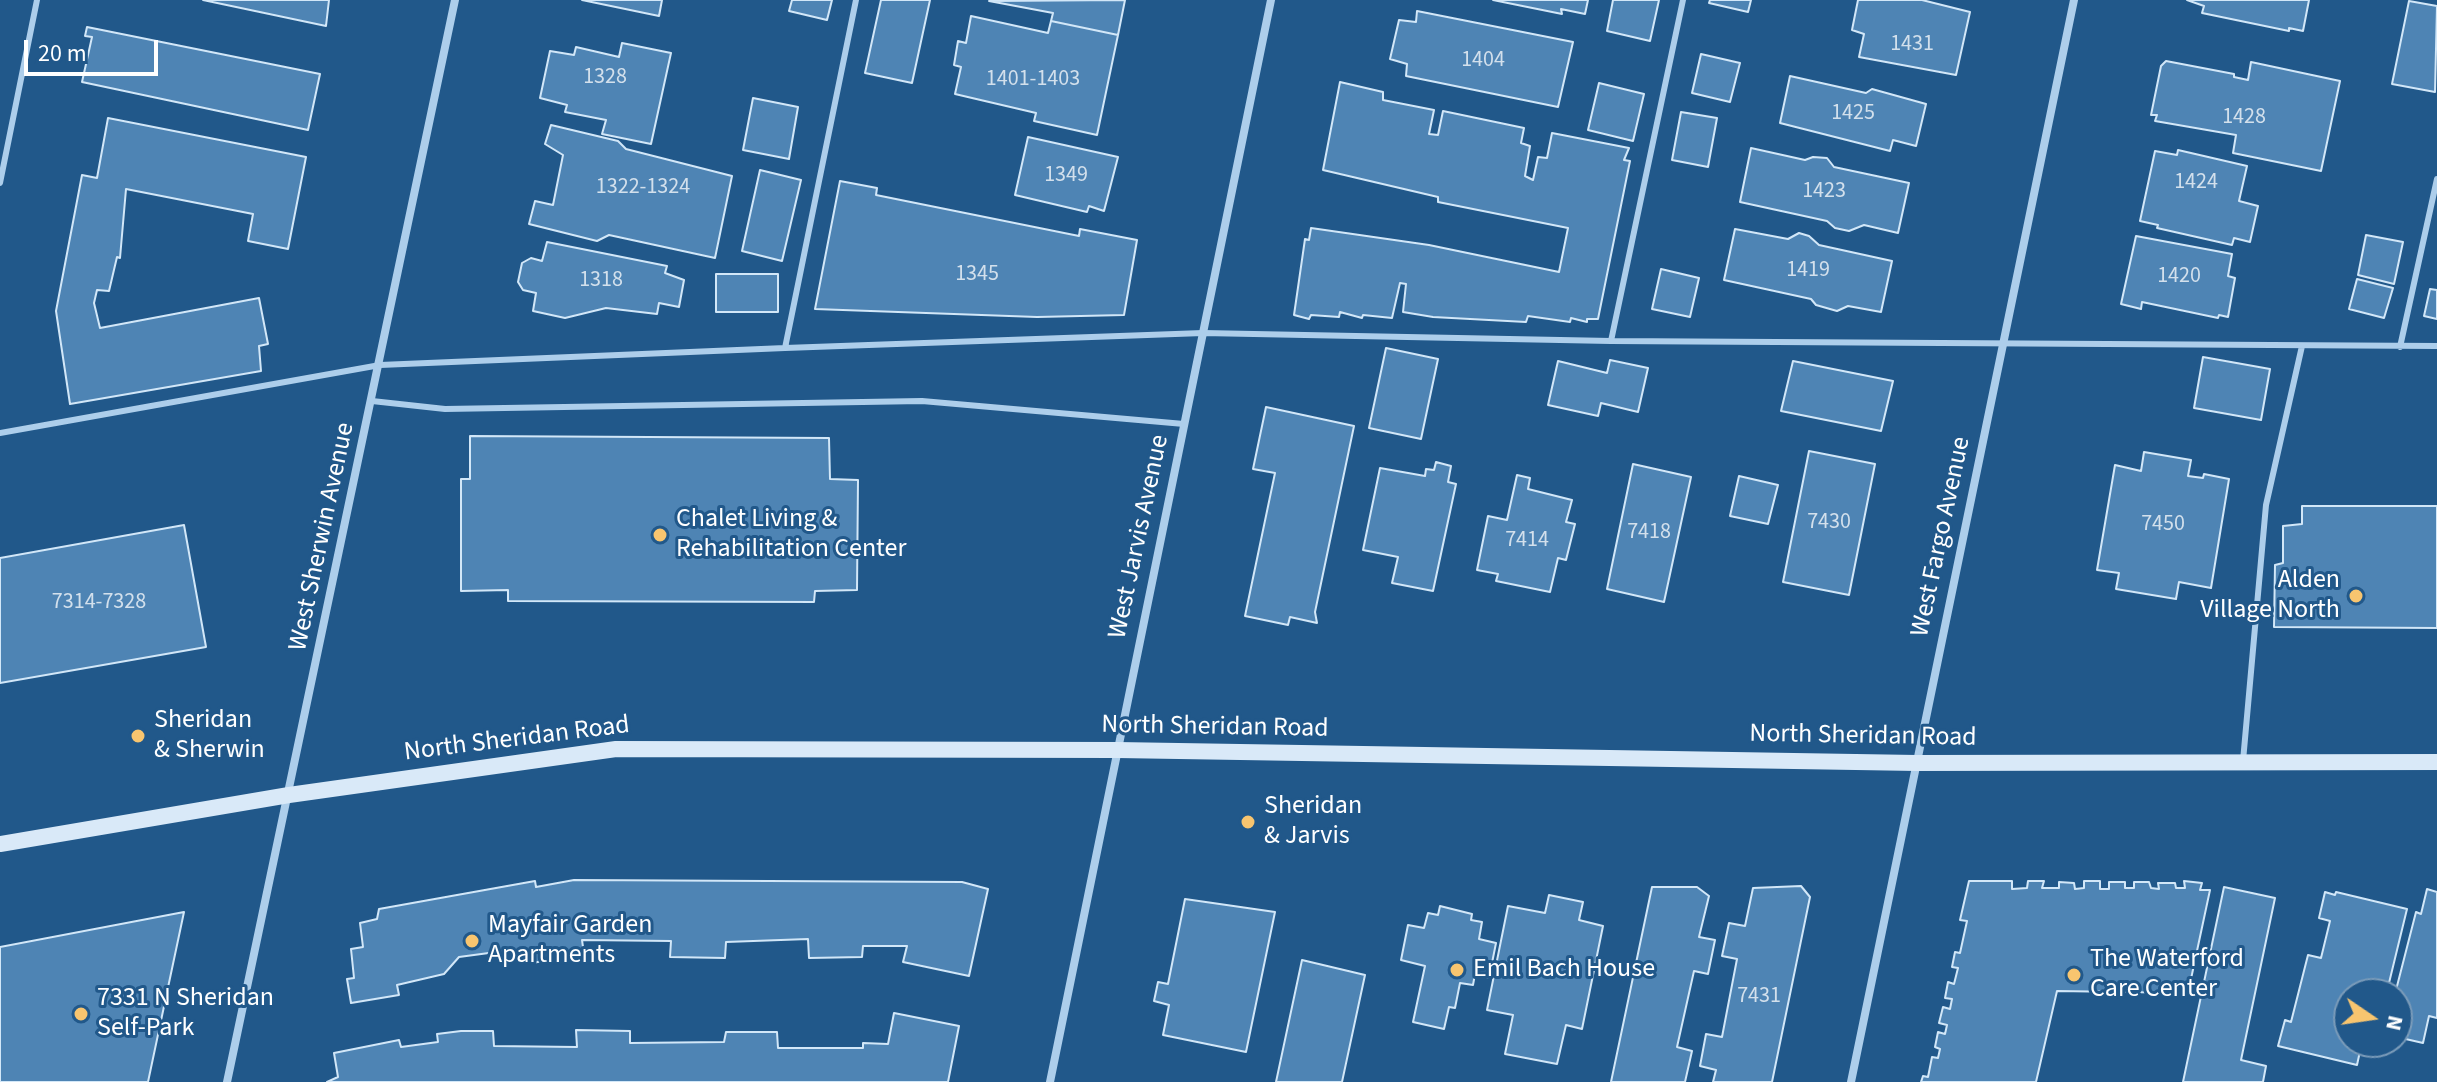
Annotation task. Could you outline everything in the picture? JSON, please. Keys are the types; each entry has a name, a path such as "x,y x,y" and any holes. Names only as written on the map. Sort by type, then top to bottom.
{"main road":[{"name":"North Sheridan Road","path":"0,844 289,795 616,749 1117,750 1917,763 2437,762"}],"street":[{"name":"West Sherwin Avenue","path":"227,1082 455,0"},
{"name":"West Jarvis Avenue","path":"1050,1082 1271,0"},
{"name":"West Fargo Avenue","path":"1851,1082 2074,0"}],"lane":[{"path":"0,183 37,0"},
{"path":"785,348 856,0"},
{"path":"1611,341 1683,0"},
{"path":"2400,347 2437,179"},
{"path":"0,433 380,365 1203,333 1611,341 2437,346"},
{"path":"2242,762 2266,505 2302,346"},
{"path":"372,401 445,409 922,401 1184,424"}],"building":[{"path":"203,0 329,0 326,26"},
{"path":"582,0 662,0 659,16"},
{"path":"792,0 832,0 827,20 789,11"},
{"path":"881,0 930,0 912,83 865,73"},
{"path":"1125,0 1118,35 1051,21 1053,13 989,1"},
{"path":"1493,0 1588,0 1585,14 1561,9 1562,14"},
{"path":"1613,0 1659,0 1650,41 1607,31"},
{"path":"1710,0 1751,0 1748,12 1709,3"},
{"path":"1858,0 1922,0 1970,12 1956,75 1859,57 1864,34 1852,30"},
{"path":"2187,0 2309,0 2303,31 2289,28 2289,31 2202,13 2204,6"},
{"path":"2409,1 2437,6 2435,92 2392,84"},
{"path":"1417,11 1573,42 1558,107 1406,76 1407,64 1390,59 1399,20 1416,22"},
{"path":"971,16 1048,33 1051,21 1118,35 1097,135 1034,121 1036,113 955,94 961,67 954,65 958,41 966,43"},
{"path":"87,27 320,74 308,130 82,82 92,37 85,36"},
{"path":"622,43 671,53 651,144 602,134 606,120 565,112 567,105 540,98 550,51 574,55 576,47 619,57"},
{"path":"1701,54 1740,63 1730,102 1692,93"},
{"path":"2166,61 2234,74 2234,77 2248,80 2251,62 2340,81 2321,171 2233,153 2236,135 2155,121 2157,115 2151,115 2161,66"},
{"path":"1790,76 1866,93 1872,89 1926,104 1916,146 1893,140 1890,151 1780,123"},
{"path":"1340,82 1383,92 1383,100 1434,110 1429,134 1438,135 1443,111 1524,128 1521,143 1530,146 1525,176 1533,180 1538,157 1547,158 1552,133 1629,148 1624,160 1630,161 1598,319 1587,319 1587,322 1571,318 1570,322 1528,316 1526,322 1433,317 1403,312 1406,284 1400,283 1392,318 1363,315 1362,318 1340,312 1339,317 1311,315 1309,319 1294,315 1305,239 1309,240 1311,228 1429,245 1559,272 1568,228 1438,202 1438,197 1323,170"},
{"path":"1599,83 1644,94 1633,141 1588,130"},
{"path":"753,98 798,107 789,159 743,150"},
{"path":"1681,112 1717,118 1708,167 1672,160"},
{"path":"108,118 306,157 288,249 248,241 253,214 126,189 120,258 117,257 109,291 97,290 94,303 100,328 259,298 268,344 259,346 261,371 70,404 56,311 82,175 97,178"},
{"path":"551,125 618,141 626,149 732,176 715,258 609,235 597,241 529,224 535,201 553,205 563,155 545,144"},
{"path":"1028,137 1118,157 1104,211 1089,206 1087,212 1015,195"},
{"path":"1751,148 1805,160 1827,158 1834,167 1909,183 1898,233 1864,225 1849,231 1835,228 1827,221 1740,202"},
{"path":"2178,150 2247,166 2239,201 2258,206 2250,242 2234,238 2232,245 2157,228 2158,225 2140,221 2155,151 2177,155"},
{"path":"760,170 801,180 782,261 742,251"},
{"path":"840,181 877,188 876,195 1079,236 1080,229 1137,240 1124,315 1037,317 815,309"},
{"path":"1735,229 1788,239 1799,233 1809,236 1819,245 1892,261 1881,312 1848,306 1837,311 1816,305 1811,299 1724,280"},
{"path":"2366,235 2403,242 2394,284 2358,275"},
{"path":"2136,236 2232,254 2228,276 2235,278 2228,317 2219,315 2218,318 2142,302 2141,309 2121,304"},
{"path":"547,242 667,266 665,273 684,280 679,307 659,303 657,314 606,308 565,318 533,311 536,293 523,290 518,282 522,263 531,258 542,261"},
{"path":"1661,269 1699,278 1690,317 1652,309"},
{"path":"716,274 778,274 778,312 716,312"},
{"path":"2357,279 2393,288 2384,318 2349,309"},
{"path":"2430,289 2437,290 2437,319 2424,316"},
{"path":"1386,348 1438,359 1421,439 1369,428"},
{"path":"2203,357 2270,369 2261,420 2194,408"},
{"path":"1610,360 1648,368 1638,412 1601,403 1598,416 1548,405 1558,361 1607,373"},
{"path":"1793,361 1893,381 1881,431 1781,411"},
{"path":"1266,407 1354,426 1315,612 1317,623 1290,617 1288,625 1245,616 1275,473 1253,469"},
{"name":"Chalet Living & Rehabilitation Center","path":"470,436 829,438 830,479 858,480 857,590 815,591 814,602 508,601 508,590 461,591 461,479 470,479"},
{"path":"1809,451 1875,464 1849,595 1783,582"},
{"path":"2144,452 2191,460 2188,476 2203,478 2204,474 2229,479 2211,588 2179,582 2176,599 2116,589 2119,573 2097,570 2115,465 2141,471"},
{"path":"1436,462 1451,466 1448,482 1456,484 1433,591 1392,583 1398,557 1363,550 1380,468 1425,476 1426,469 1434,470"},
{"path":"1633,464 1691,477 1664,602 1607,589"},
{"path":"1517,475 1530,478 1528,489 1572,500 1566,522 1575,524 1566,560 1558,558 1550,592 1496,581 1498,574 1477,570 1488,516 1507,520"},
{"path":"1739,476 1778,485 1768,524 1730,516"},
{"name":"Alden Village North","path":"2302,506 2437,506 2437,628 2274,627 2275,565 2283,563 2283,526 2302,524"},
{"path":"184,525 206,647 0,683 0,558"},
{"name":"Mayfair Garden Apartments","path":"574,880 962,882 988,889 969,976 903,962 907,946 863,946 862,957 809,958 808,939 726,942 725,958 670,957 671,941 582,940 584,954 532,963 526,948 459,957 444,974 397,985 399,995 351,1003 347,979 354,978 351,949 363,947 360,923 377,919 379,909 535,881 536,887"},
{"name":"The Waterford Care Center","path":"1969,881 2012,881 2012,889 2027,888 2028,881 2044,881 2042,888 2059,888 2059,882 2074,883 2075,889 2084,888 2084,881 2100,881 2100,889 2109,889 2109,882 2125,882 2125,888 2134,888 2134,882 2149,882 2151,888 2159,889 2158,883 2175,883 2176,888 2185,888 2184,881 2202,883 2200,890 2210,890 2188,993 2057,991 2036,1082 1921,1082 1923,1076 1928,1077 1932,1057 1938,1058 1940,1049 1935,1047 1938,1032 1945,1034 1947,1025 1939,1023 1943,1007 1950,1009 1952,999 1945,998 1948,982 1954,984 1958,968 1952,967 1955,952 1960,953 1967,921 1960,920"},
{"path":"1801,886 1810,897 1772,1082 1713,1082 1716,1070 1700,1066 1706,1034 1722,1037 1737,959 1722,956 1729,923 1745,926 1753,888"},
{"path":"1652,887 1697,887 1709,896 1699,937 1715,940 1708,974 1694,971 1677,1047 1692,1051 1685,1082 1611,1082"},
{"path":"2224,887 2275,898 2241,1060 2266,1066 2263,1082 2183,1082"},
{"path":"2427,889 2437,892 2437,1018 2429,1016 2423,1043 2413,1041 2413,978 2399,978 2416,912 2421,914"},
{"path":"2325,892 2407,909 2390,978 2333,978 2333,1058 2359,1058 2357,1065 2278,1046 2285,1020 2291,1022 2308,955 2321,958 2330,921 2319,918"},
{"path":"1549,895 1583,902 1579,920 1603,926 1582,1029 1566,1025 1557,1064 1505,1054 1513,1015 1487,1010 1508,906 1545,913"},
{"path":"1185,899 1275,912 1246,1052 1163,1035 1169,1005 1154,1001 1158,982 1168,984"},
{"name":"Emil Bach House","path":"1440,906 1472,914 1471,920 1482,922 1479,939 1496,943 1489,978 1475,974 1473,985 1460,983 1455,1008 1449,1007 1444,1029 1413,1022 1425,966 1401,960 1408,925 1424,928 1428,913 1438,915"},
{"name":"7331 N Sheridan Self-Park","path":"184,912 148,1082 0,1082 0,947"},
{"path":"1302,960 1365,975 1342,1082 1276,1082"},
{"name":"Mayfair Garden Apartments","path":"894,1013 959,1026 948,1082 327,1082 338,1077 334,1053 399,1040 401,1047 438,1042 437,1034 461,1031 493,1031 494,1046 577,1047 576,1030 630,1031 630,1043 724,1042 726,1032 777,1032 778,1048 863,1048 863,1043 888,1044"}],"place":[{"name":"Chalet Living & Rehabilitation Center","path":"660,535"},
{"name":"Alden Village North","path":"2356,596"},
{"name":"Sheridan & Sherwin","path":"138,736"},
{"name":"Sheridan & Jarvis","path":"1248,822"},
{"name":"Mayfair Garden Apartments","path":"472,941"},
{"name":"Emil Bach House","path":"1457,970"},
{"name":"The Waterford Care Center","path":"2074,975"},
{"name":"7331 N Sheridan Self-Park","path":"81,1014"}]}
